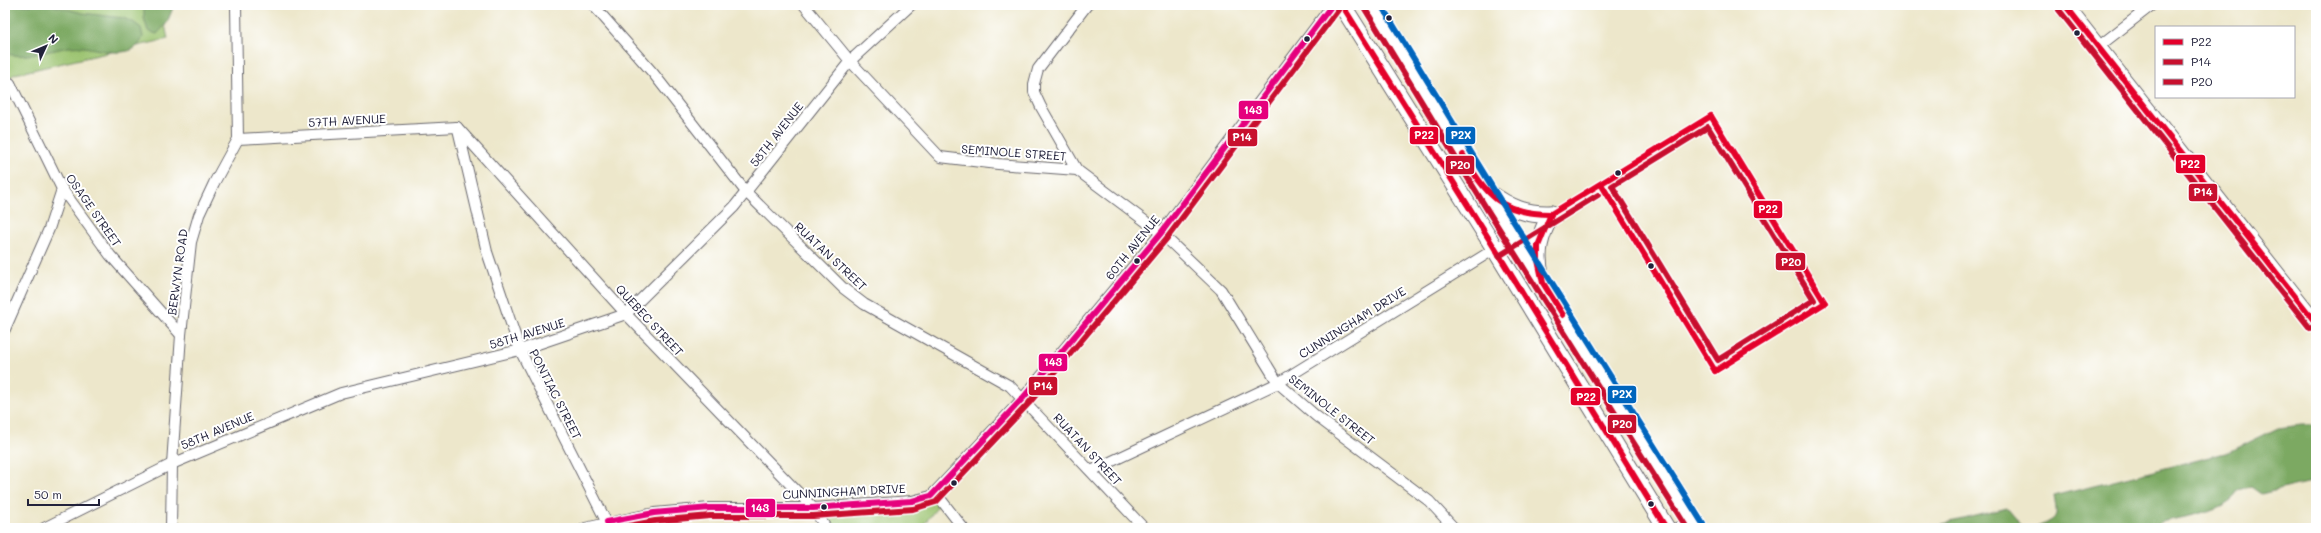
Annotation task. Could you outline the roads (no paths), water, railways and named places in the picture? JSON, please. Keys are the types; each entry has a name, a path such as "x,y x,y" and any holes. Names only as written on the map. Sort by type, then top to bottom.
{"main road":[{"path":"1342,5 1495,249 1666,528"},
{"path":"1372,5 1543,283 1688,525"},
{"path":"1484,189 1513,209 1527,214 1551,214 1538,246 1538,260 1543,283"}],"street":[{"name":"BERWYN ROAD","path":"171,528 172,464 181,335 194,230 214,183 238,139 236,5"},
{"name":"RUATAN STREET","path":"593,5 654,73 746,192 843,288 864,304 1001,380 1023,398 1144,528"},
{"name":"SEMINOLE STREET","path":"804,5 850,61 940,157 998,164 1077,170 1161,233 1221,290 1278,384 1316,416 1429,501 1454,528"},
{"name":"58TH AVENUE","path":"44,528 172,464 341,393 520,350 626,314 734,207 850,61 911,5"},
{"path":"1077,170 1041,107 1034,92 1034,84 1038,69 1087,5"},
{"name":"60TH AVENUE","path":"935,492 1023,398 1161,233 1332,5"},
{"path":"2065,5 2316,323"},
{"path":"2098,47 2152,5"},
{"name":"OSAGE STREET","path":"10,83 62,189 110,255 181,335"},
{"name":"57TH AVENUE","path":"238,139 458,127"},
{"name":"QUEBEC STREET","path":"458,127 626,314 813,508 826,528"},
{"name":"PONTIAC STREET","path":"458,127 487,252 520,350 608,525"},
{"path":"5,329 49,229 62,189"},
{"name":"CUNNINGHAM DRIVE","path":"1091,470 1278,384 1514,237"},
{"path":"935,492 964,528"},
{"name":"CUNNINGHAM DRIVE","path":"585,528 608,525 654,513 710,508 813,508 912,501 927,498 935,492"}]}
